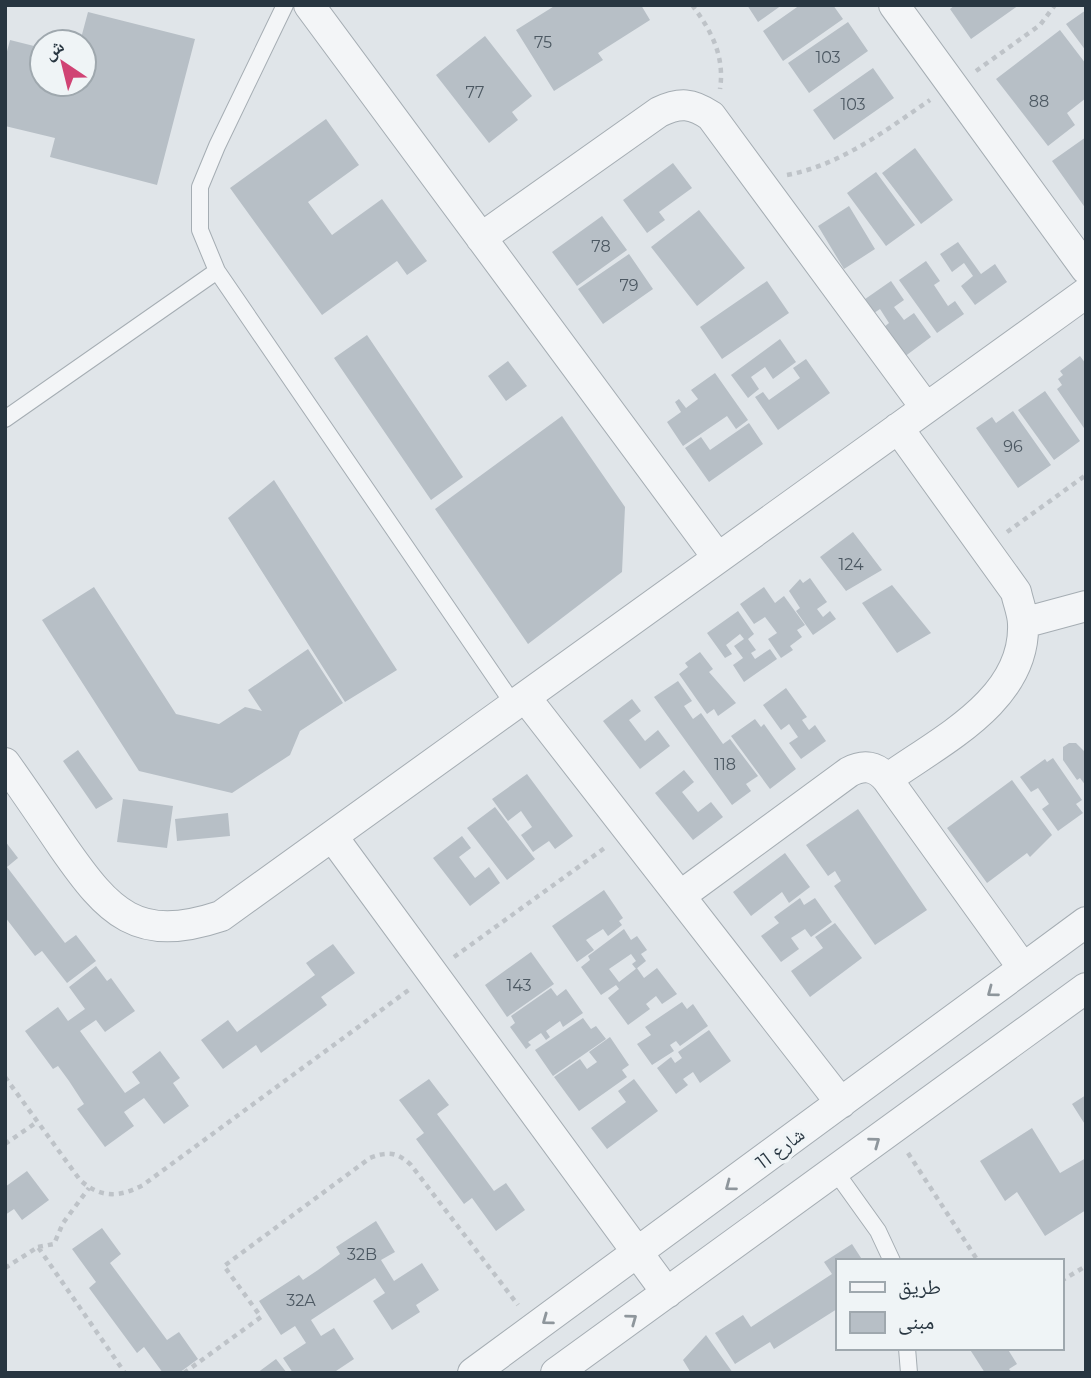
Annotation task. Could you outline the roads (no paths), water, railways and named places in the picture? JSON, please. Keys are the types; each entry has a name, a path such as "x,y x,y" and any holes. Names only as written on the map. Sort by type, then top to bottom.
{"street":[{"path":"309,5 718,558"},
{"path":"894,5 1086,269"},
{"path":"481,237 659,112 677,104 696,106 711,116 926,408"},
{"path":"5,763 99,897 125,916 157,926 190,926 221,916 1086,293"},
{"path":"887,779 985,708 1008,683 1021,654 1023,623 1016,592 898,428"},
{"path":"1023,623 1086,606"},
{"path":"520,701 629,830 841,1103"},
{"path":"680,896 849,772 859,767 870,767 880,771 887,779 1023,968"},
{"path":"331,836 667,1293"},
{"name":"شارع 11","path":"473,1373 1086,922"},
{"path":"556,1373 1086,988"}],"lane":[{"path":"285,5 216,146 200,187 200,230 217,271 520,701"},
{"path":"5,419 217,271"},
{"path":"835,1171 878,1231 891,1259"},
{"path":"906,1350 909,1373"}]}
